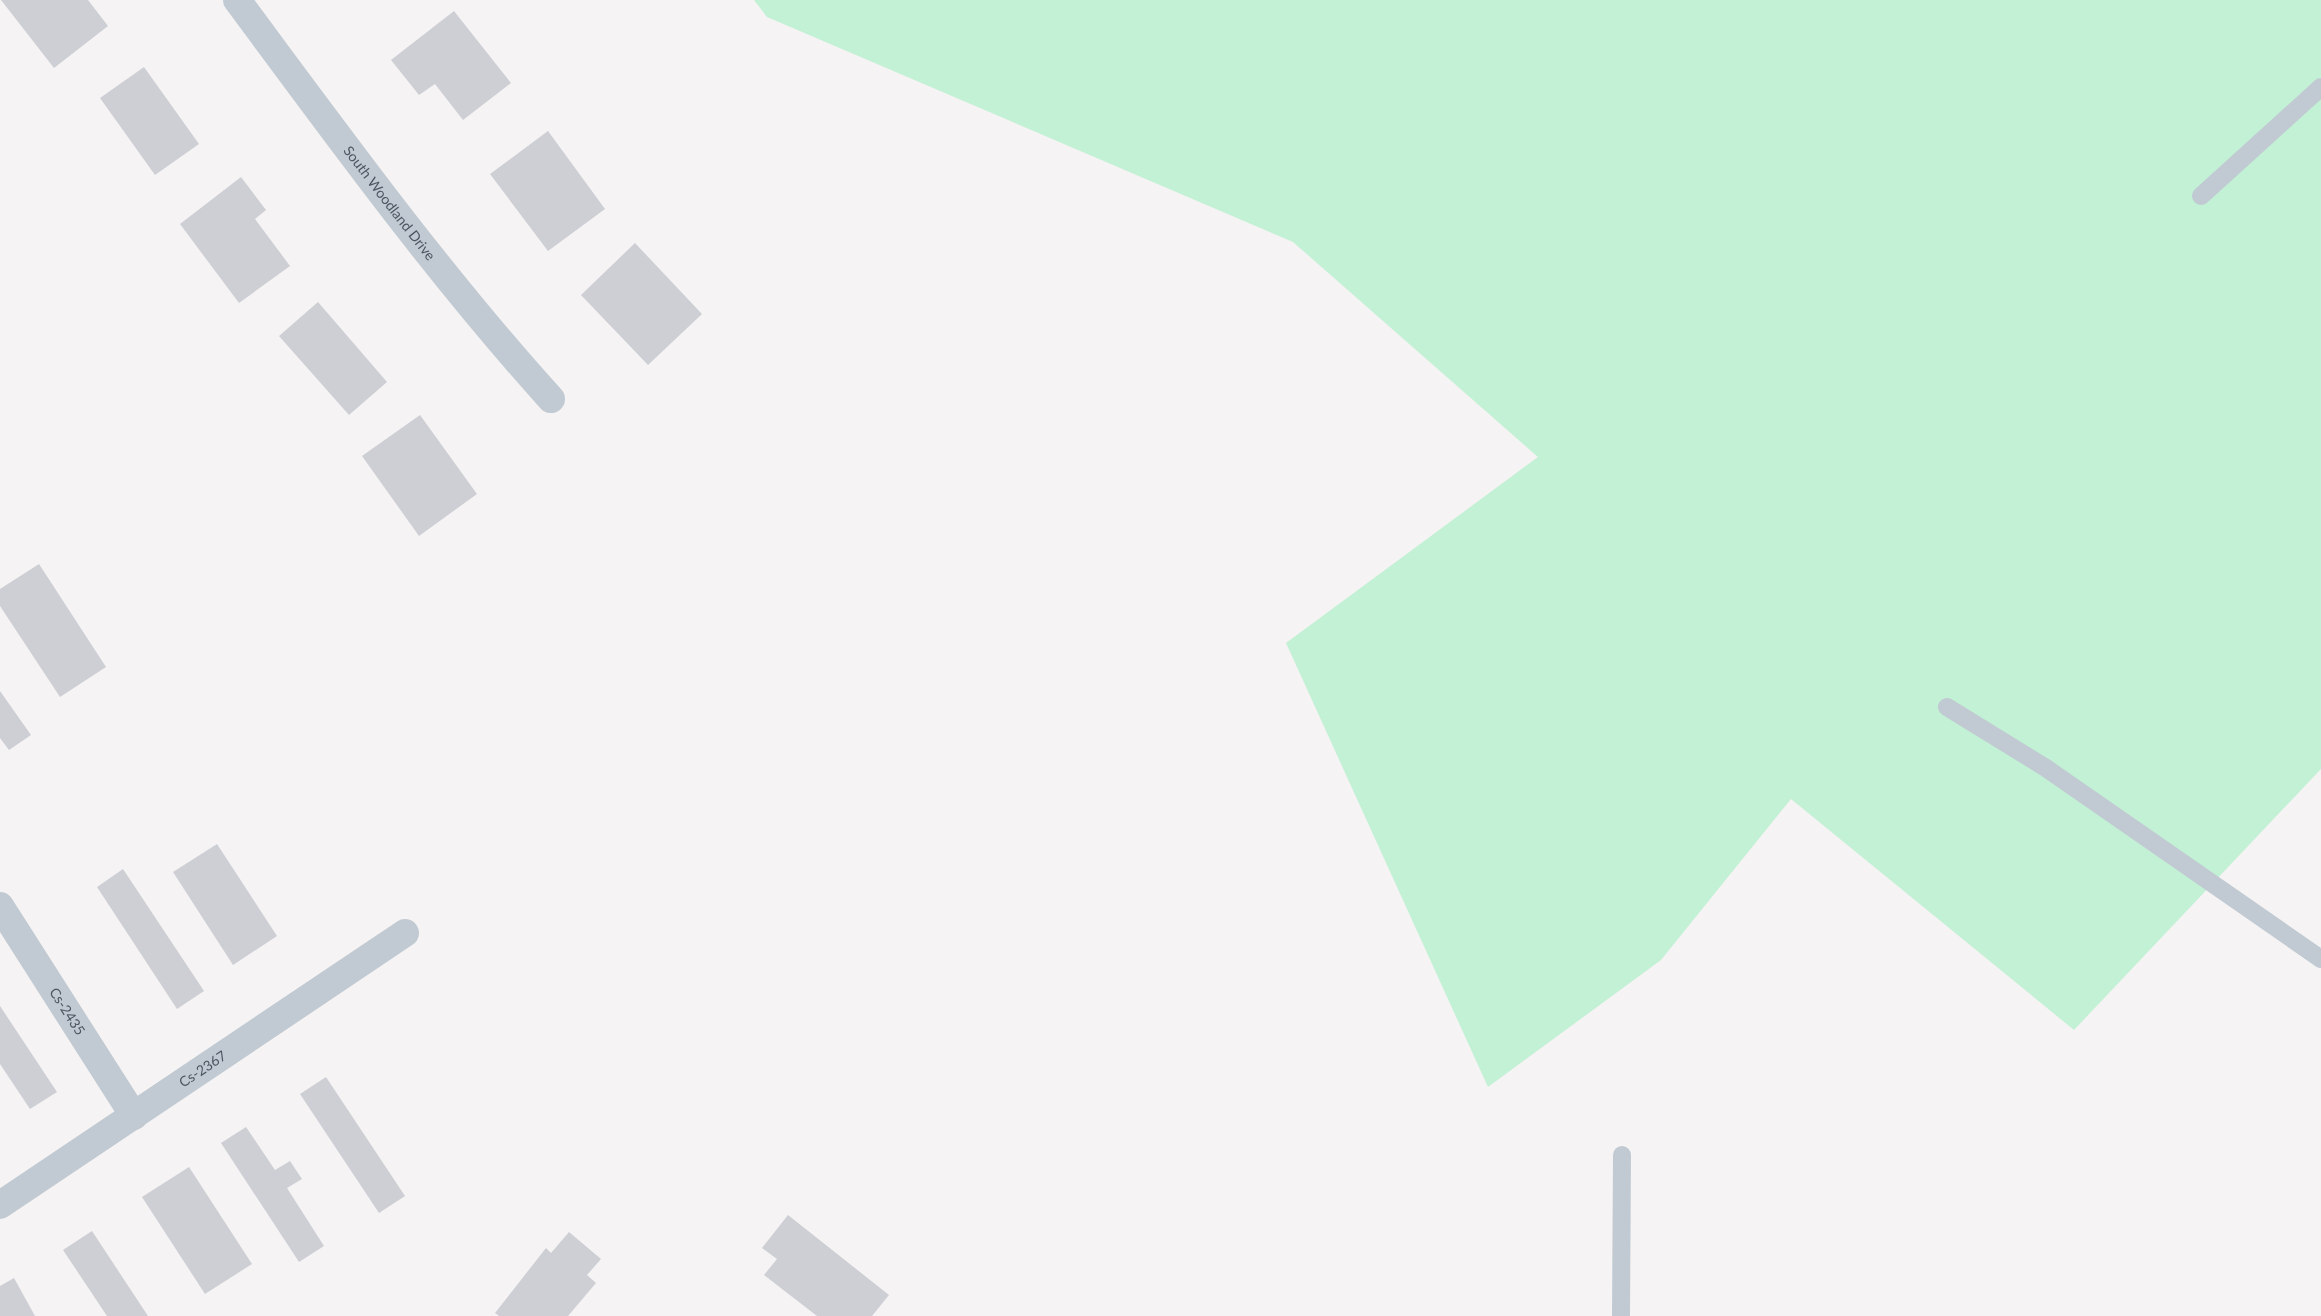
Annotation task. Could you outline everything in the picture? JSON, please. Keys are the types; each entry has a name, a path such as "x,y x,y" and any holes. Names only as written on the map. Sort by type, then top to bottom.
{"street":[{"name":"South Woodland Drive","path":"238,0 394,212 498,342 551,399"},
{"name":"Cs-2435","path":"0,906 134,1116"},
{"name":"Cs-2367","path":"0,1205 405,933"}],"lane":[{"path":"2201,196 2321,87"},
{"path":"1947,707 2046,768 2321,959"},
{"path":"1621,1316 1622,1155"}],"green space":[{"path":"754,0 2321,0 2321,769 2074,1030 1791,799 1661,960 1488,1087 1286,643 1538,457 1293,242 767,17"}],"building":[{"path":"1,0 88,0 108,26 54,68"},
{"path":"454,11 511,83 463,120 435,84 419,95 391,60"},
{"path":"144,67 199,144 155,175 100,98"},
{"path":"548,131 605,209 548,251 490,174"},
{"path":"241,177 266,210 255,219 290,266 239,303 180,224"},
{"path":"635,243 702,314 648,365 581,295"},
{"path":"318,302 387,382 349,415 279,336"},
{"path":"420,415 477,494 419,536 362,456"},
{"path":"39,564 106,667 60,697 0,606 0,589"},
{"path":"0,691 31,735 9,750 0,738"},
{"path":"217,844 277,936 233,965 173,872"},
{"path":"123,869 204,991 177,1009 97,887"},
{"path":"0,1006 57,1092 30,1109 0,1064"},
{"path":"326,1077 405,1196 379,1213 300,1094"},
{"path":"246,1127 275,1170 290,1161 302,1179 287,1188 324,1246 299,1262 221,1143"},
{"path":"189,1167 252,1264 205,1294 142,1197"},
{"path":"788,1215 889,1295 872,1316 817,1316 764,1275 777,1259 762,1248"},
{"path":"92,1231 148,1316 107,1316 63,1250"},
{"path":"569,1232 601,1259 587,1275 596,1283 568,1316 499,1316 495,1313 546,1248 551,1253"},
{"path":"14,1278 35,1316 0,1316 0,1286"}]}
